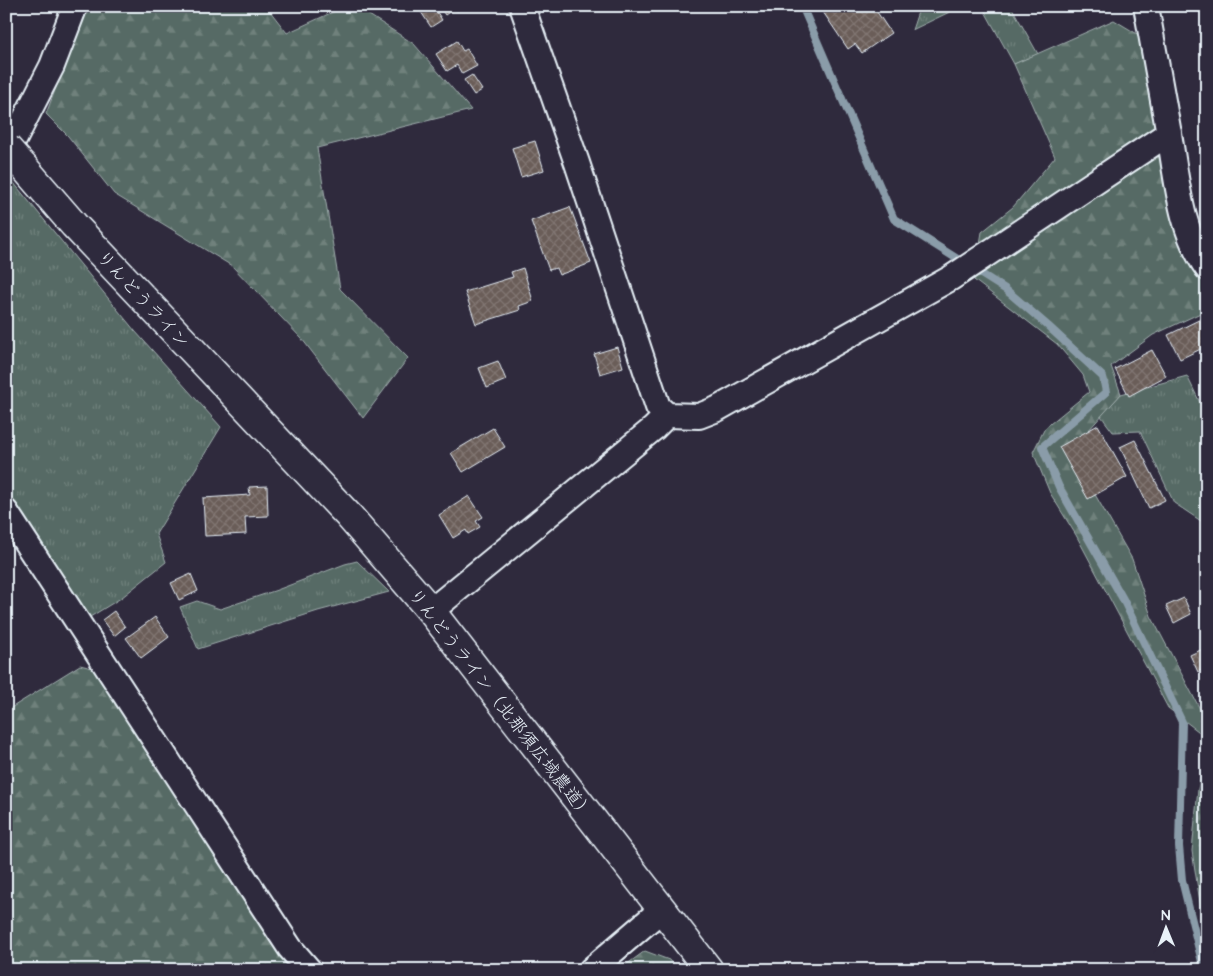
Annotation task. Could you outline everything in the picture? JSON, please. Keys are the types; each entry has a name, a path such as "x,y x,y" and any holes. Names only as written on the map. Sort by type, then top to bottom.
{"street":[{"path":"11,156 52,66 75,6"},
{"path":"522,6 577,163 658,408 667,415 700,416 718,409 934,288 1169,133"},
{"path":"1146,6 1179,194 1196,254 1207,268"},
{"name":"りんどうライン","path":"11,156 283,447"},
{"path":"431,611 654,428 667,415"},
{"name":"りんどうライン（北那須広域農道）","path":"283,447 349,516 431,611 708,970"},
{"path":"6,512 290,948 309,970"},
{"path":"591,970 661,910"}],"green space":[{"path":"87,6 266,6 287,33 346,6 355,6 414,44 471,110 317,148 340,289 408,358 363,418 302,339 232,266 114,194 68,136 46,114"},
{"path":"920,6 962,6 912,30"},
{"path":"982,6 1011,6 1038,54 1014,64"},
{"path":"1114,20 1144,38 1207,277 1207,310 1153,335 1111,366 1121,394 1070,451 1132,559 1151,616 1200,709 1207,709 1207,738 1168,708 1076,535 1050,493 1033,452 1045,428 1089,392 1083,375 1057,344 974,280 982,232 1013,207 1055,157 1014,64"},
{"path":"9,177 135,331 221,427 156,534 166,562 121,598 90,617 6,495 6,180"},
{"path":"1187,376 1207,417 1207,525 1174,503 1140,431 1113,432 1101,416 1121,394"},
{"path":"357,561 389,592 318,611 198,649 180,607 197,601 220,609"},
{"path":"80,665 96,669 200,826 291,970 6,970 6,711"},
{"path":"1207,749 1207,947 1192,851 1198,789"},
{"path":"645,951 669,960 677,970 619,970"}],"building":[{"path":"417,6 433,6 442,20 431,27"},
{"path":"439,6 465,6 457,11 455,8 445,15"},
{"path":"819,6 873,6 891,33 862,53 855,44 848,49"},
{"path":"457,41 463,51 467,49 477,66 462,74 457,65 447,71 436,54"},
{"path":"472,75 482,90 474,95 464,80"},
{"path":"535,141 544,170 521,177 512,148"},
{"path":"570,207 591,263 559,275 556,268 549,270 531,221"},
{"path":"523,268 533,301 519,306 520,310 476,324 465,292 513,277 511,272"},
{"path":"1207,316 1207,346 1180,359 1168,335"},
{"path":"617,347 623,367 600,374 594,354"},
{"path":"1152,350 1166,376 1129,396 1115,369"},
{"path":"498,361 506,380 487,388 479,368"},
{"path":"1098,425 1127,477 1088,499 1059,447"},
{"path":"493,428 505,447 463,472 451,453"},
{"path":"1135,440 1165,500 1149,508 1120,447"},
{"path":"267,486 268,516 245,517 246,534 205,536 203,498 250,495 249,487"},
{"path":"469,496 483,517 476,521 480,527 468,534 466,530 453,538 439,515"},
{"path":"191,574 198,591 179,600 171,583"},
{"path":"1184,598 1191,614 1174,623 1166,606"},
{"path":"114,611 125,627 114,636 102,620"},
{"path":"155,617 169,637 141,658 126,638"},
{"path":"1207,647 1207,667 1198,672 1190,655"}],"waterway":[{"path":"802,6 894,219 1005,289 1103,377 1106,392 1042,447 1059,487 1123,599 1182,722 1179,846 1182,880 1204,970"}]}
